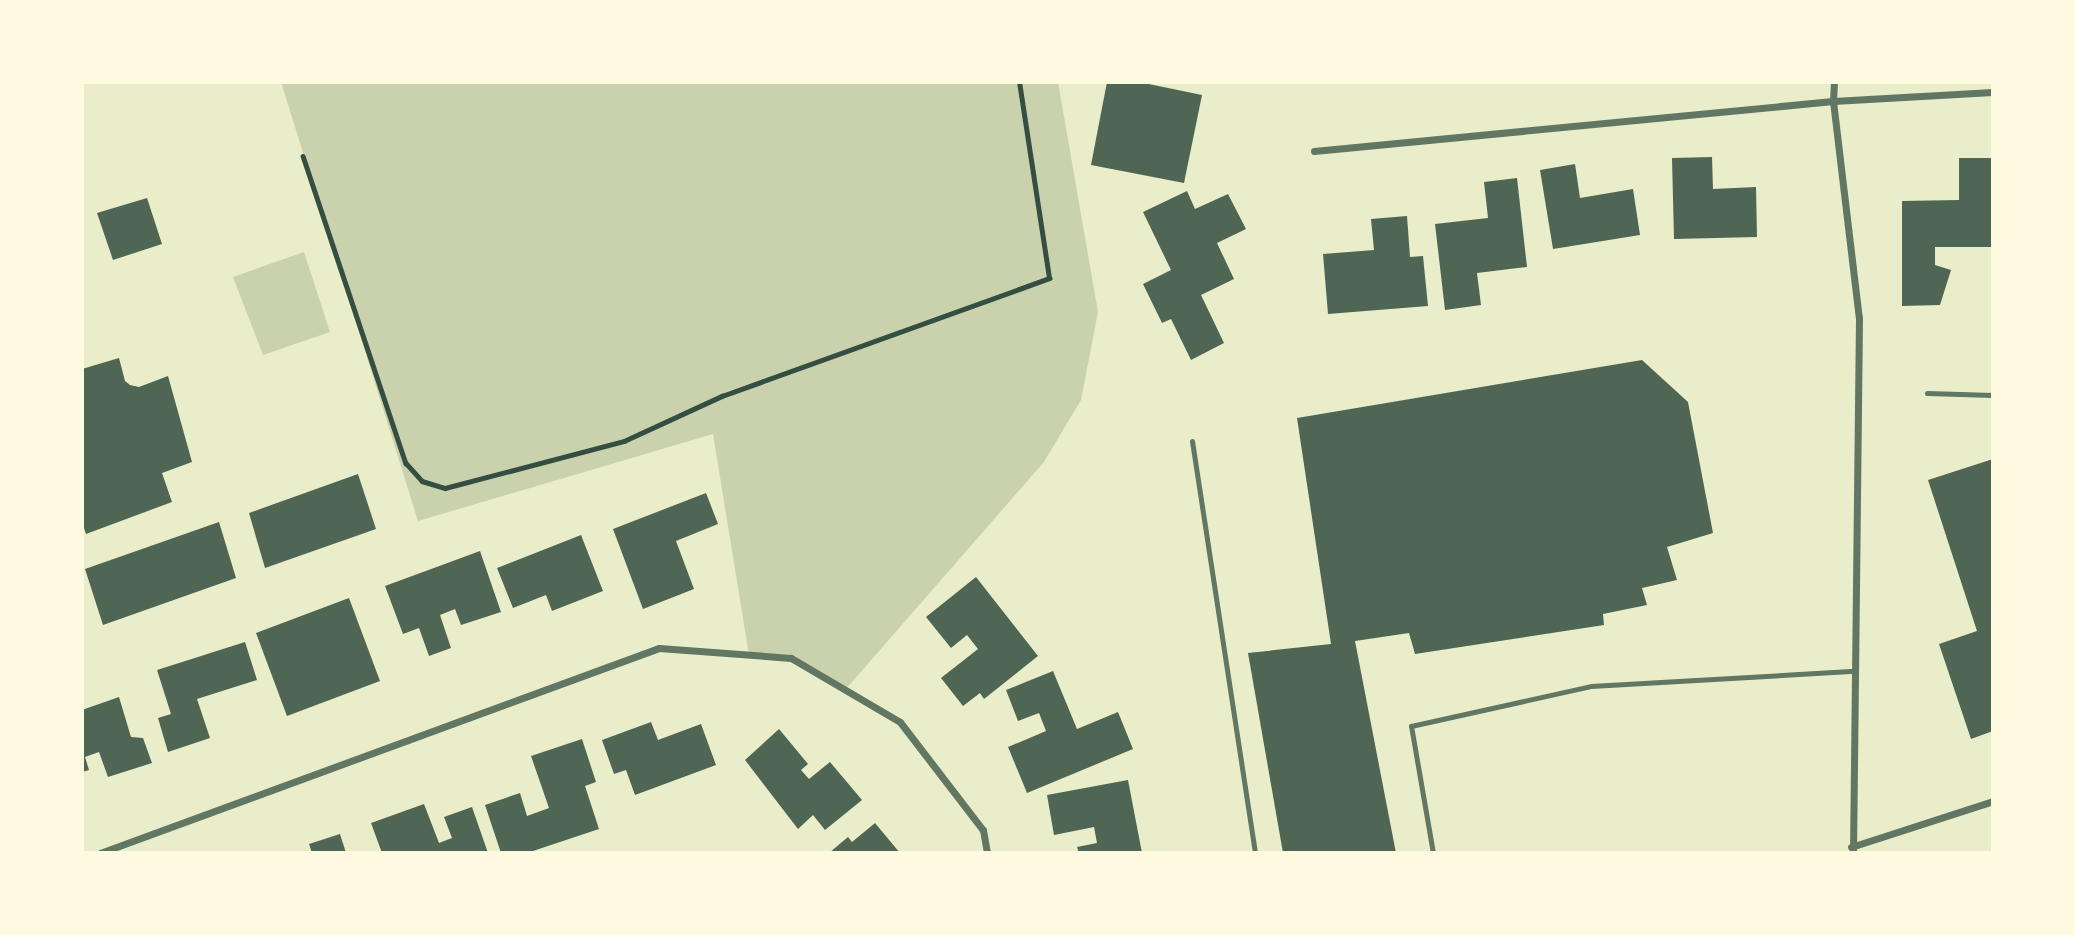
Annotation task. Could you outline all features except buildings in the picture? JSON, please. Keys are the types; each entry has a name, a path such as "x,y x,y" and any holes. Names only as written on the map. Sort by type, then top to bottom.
{"street":[{"path":"1834,82 1833,101 1859,318 1852,850 1993,801"},
{"path":"1314,151 1833,101 1993,92"},
{"path":"100,853 659,648 791,658 900,722 983,830 987,853"}],"lane":[{"path":"1927,393 1993,395"},
{"path":"1192,441 1255,853"},
{"path":"1433,853 1411,726 1591,686 1856,671"}],"path":[{"path":"303,156 406,463 422,481 445,488 624,441 722,396 1049,278 1019,82"}],"green space":[{"path":"281,82 1058,82 1098,312 1081,400 1044,462 845,690 791,658 749,655 713,434 418,521"},
{"path":"304,252 330,332 263,355 233,277"}]}
